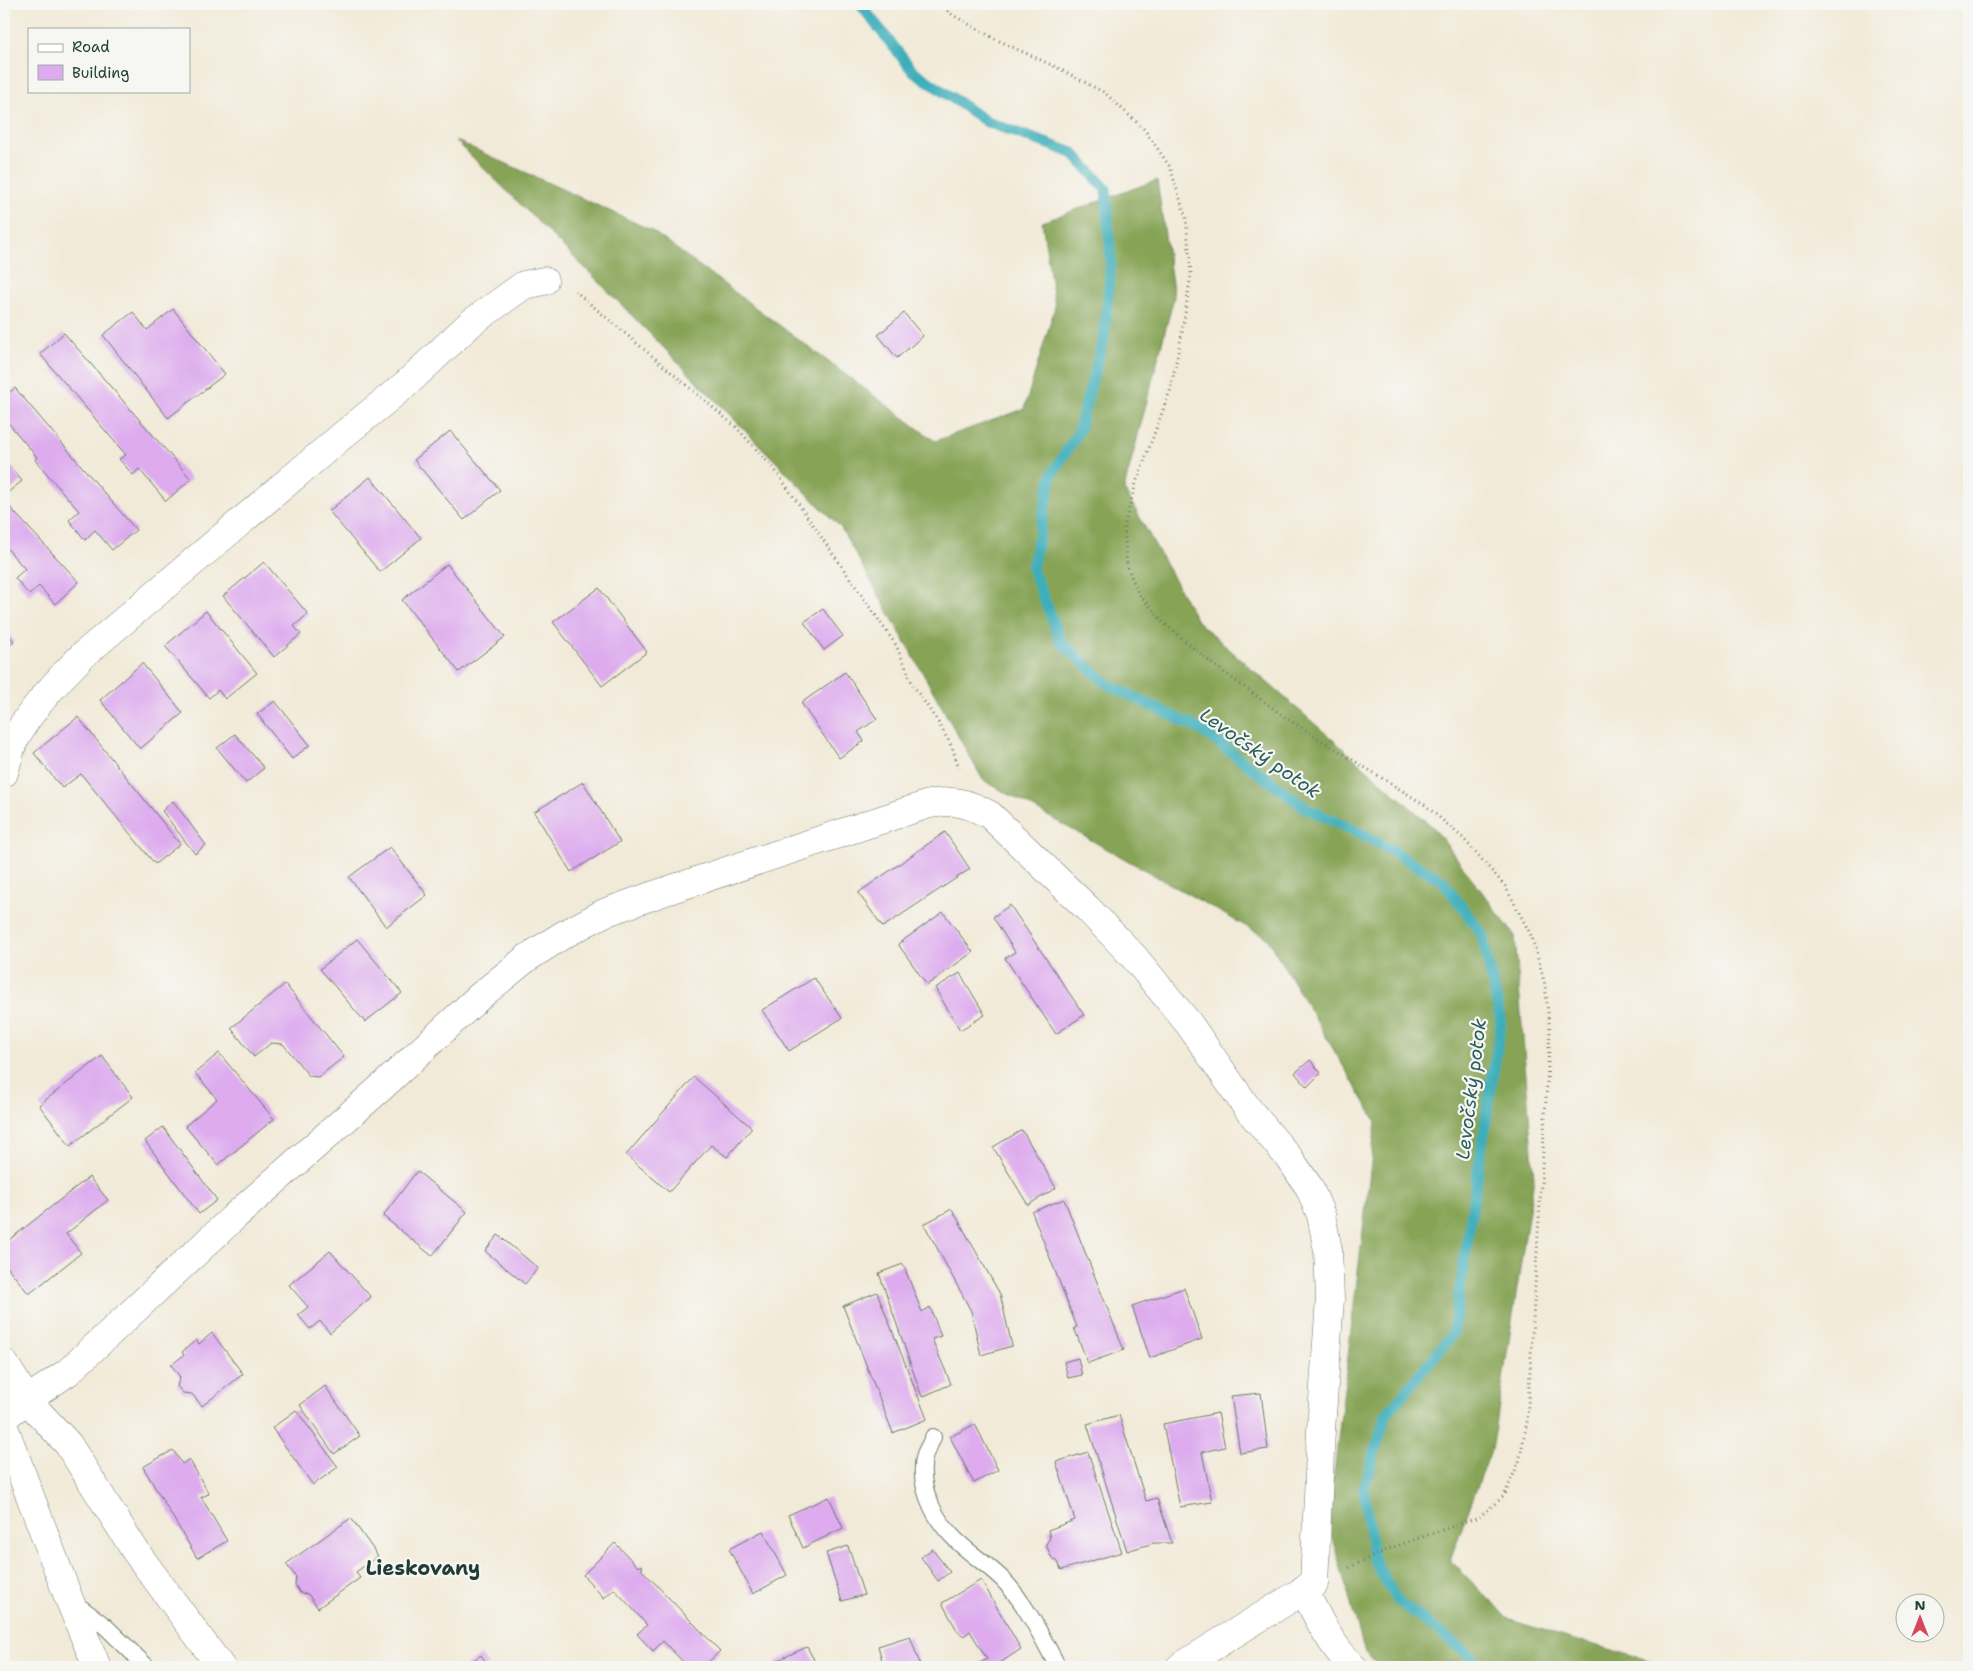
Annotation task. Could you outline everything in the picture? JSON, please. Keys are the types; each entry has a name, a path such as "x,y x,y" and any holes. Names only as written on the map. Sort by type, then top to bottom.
{"street":[{"path":"4,773 13,743 29,717 54,684 82,656 406,384 471,323 524,285 544,281"},
{"path":"4,1417 68,1372 234,1217 384,1085 479,996 527,958 563,935 604,914 657,894 926,805 942,802 962,802 975,806 990,815 1087,908 1134,957 1189,1024 1248,1109 1290,1159 1309,1187 1321,1215 1328,1250 1330,1299 1309,1586 1315,1614 1331,1640 1353,1667"},
{"path":"4,1363 27,1400 68,1444 136,1552 221,1667"},
{"path":"4,1428 97,1667"},
{"path":"1180,1667 1309,1586"}],"lane":[{"path":"933,1437 925,1455 923,1476 926,1494 934,1512 950,1535 1005,1582 1024,1605 1058,1667"},
{"path":"69,1599 105,1626 147,1667"}],"path":[{"path":"940,4 951,14 995,40 1058,68 1105,93 1144,129 1170,167 1186,218 1191,274 1182,333 1170,391 1136,483 1124,526 1127,566 1138,593 1164,623 1209,661 1286,718 1425,805 1463,838 1505,886 1532,937 1545,985 1550,1031 1527,1422 1519,1462 1504,1496 1478,1517 1392,1548 1309,1586"},
{"path":"544,281 564,285 578,292 736,427 775,470 896,645 913,685 952,747 961,775 962,802"}],"green space":[{"path":"455,140 651,230 935,441 1024,409 1055,307 1042,222 1157,180 1174,297 1124,489 1197,621 1434,828 1515,936 1534,1178 1493,1445 1450,1560 1510,1620 1669,1667 1383,1667 1365,1653 1328,1523 1376,1121 1267,938 983,780 841,528 596,279"}],"building":[{"path":"173,309 225,374 168,418 103,335 133,312 147,330"},
{"path":"904,313 923,336 897,358 878,335"},
{"path":"64,333 191,479 166,501 139,469 133,475 119,459 126,455 40,354"},
{"path":"15,388 136,530 112,550 95,530 85,540 69,520 79,511 35,460 37,457 4,418 4,397"},
{"path":"450,431 500,490 464,520 414,460"},
{"path":"4,459 22,481 7,493 4,489"},
{"path":"370,477 421,538 380,572 329,511"},
{"path":"4,501 79,582 55,604 39,586 29,595 15,578 25,569 4,545"},
{"path":"264,562 308,614 294,626 301,634 274,657 223,596"},
{"path":"447,564 505,637 459,672 402,600"},
{"path":"599,588 647,652 602,686 553,622"},
{"path":"823,609 843,636 824,650 804,622"},
{"path":"206,611 257,673 225,699 218,690 209,698 165,646"},
{"path":"4,629 14,641 4,651"},
{"path":"142,663 183,713 140,749 100,700"},
{"path":"845,672 877,719 858,732 864,741 839,758 801,703"},
{"path":"275,701 310,745 292,759 257,714"},
{"path":"78,717 180,844 155,864 81,774 62,788 34,753"},
{"path":"235,734 264,768 246,783 217,748"},
{"path":"583,782 620,842 571,872 534,812"},
{"path":"173,801 206,845 195,854 162,811"},
{"path":"945,832 970,869 883,927 858,893"},
{"path":"390,847 427,895 386,927 349,877"},
{"path":"1010,905 1084,1015 1056,1034 1005,958 1015,952 993,917"},
{"path":"943,912 973,952 927,985 898,944"},
{"path":"357,939 402,993 365,1022 320,969"},
{"path":"960,973 985,1015 960,1030 935,988"},
{"path":"814,978 842,1018 789,1051 762,1010"},
{"path":"285,984 344,1057 318,1077 309,1076 283,1044 271,1043 254,1057 231,1028"},
{"path":"219,1053 274,1119 218,1165 185,1126 217,1099 195,1073"},
{"path":"102,1056 133,1097 70,1146 39,1105"},
{"path":"1310,1060 1321,1073 1307,1087 1295,1073"},
{"path":"694,1077 752,1128 727,1157 711,1145 669,1192 626,1155"},
{"path":"163,1127 217,1200 199,1214 145,1141"},
{"path":"1022,1130 1056,1188 1028,1205 993,1147"},
{"path":"417,1171 467,1212 432,1256 383,1216"},
{"path":"89,1177 108,1200 66,1234 81,1253 29,1294 4,1263 4,1244"},
{"path":"1064,1199 1124,1350 1088,1363 1074,1328 1077,1327 1032,1212"},
{"path":"952,1209 1000,1294 1012,1346 981,1355 971,1311 924,1224"},
{"path":"498,1235 538,1268 525,1284 485,1251"},
{"path":"330,1251 371,1297 330,1333 320,1321 310,1329 298,1315 308,1307 289,1285"},
{"path":"903,1264 922,1312 930,1307 941,1336 932,1339 951,1384 922,1397 879,1273"},
{"path":"1184,1288 1202,1339 1150,1358 1132,1306"},
{"path":"877,1292 927,1419 893,1433 843,1306"},
{"path":"212,1333 243,1374 202,1406 192,1394 183,1393 177,1386 180,1377 171,1365 184,1355 182,1352 196,1340 199,1344"},
{"path":"1078,1358 1082,1375 1068,1378 1064,1362"},
{"path":"325,1386 360,1436 334,1454 300,1405"},
{"path":"1261,1393 1268,1449 1240,1453 1231,1396"},
{"path":"296,1410 338,1467 313,1485 272,1428"},
{"path":"1218,1413 1225,1447 1202,1452 1212,1502 1180,1507 1163,1424"},
{"path":"1119,1415 1146,1501 1157,1498 1172,1543 1154,1543 1127,1551 1087,1424"},
{"path":"975,1424 998,1470 974,1483 950,1437"},
{"path":"173,1450 182,1464 189,1459 209,1494 201,1497 227,1541 197,1558 143,1467"},
{"path":"1088,1452 1122,1552 1061,1570 1058,1562 1051,1557 1046,1544 1050,1538 1048,1530 1075,1520 1056,1462"},
{"path":"829,1497 843,1528 803,1548 788,1515"},
{"path":"351,1518 378,1556 356,1572 360,1578 318,1608 308,1594 300,1593 295,1585 296,1577 286,1564"},
{"path":"763,1531 787,1575 753,1594 729,1549"},
{"path":"615,1543 638,1567 641,1565 643,1568 641,1569 720,1651 703,1667 688,1667 663,1641 653,1651 637,1634 647,1625 631,1607 614,1589 604,1598 583,1575"},
{"path":"848,1546 864,1595 842,1601 826,1553"},
{"path":"932,1549 950,1572 938,1581 921,1557"},
{"path":"981,1580 1021,1649 994,1667 972,1667 987,1659 970,1631 964,1636 958,1632 942,1603"},
{"path":"910,1636 921,1667 884,1667 878,1646"},
{"path":"807,1647 818,1667 779,1667 776,1661"},
{"path":"481,1655 489,1667 464,1667"}],"waterway":[{"name":"Levočský potok","path":"860,4 912,70 987,122 1073,153 1106,189 1111,263 1104,337 1078,433 1052,474 1032,568 1061,642 1107,684 1201,730 1306,808 1366,836 1442,880 1482,934 1501,1022 1453,1334 1386,1415 1364,1487 1373,1558 1396,1599 1485,1667"}],"district":[{"name":"Lieskovany","path":"423,1568"}]}
